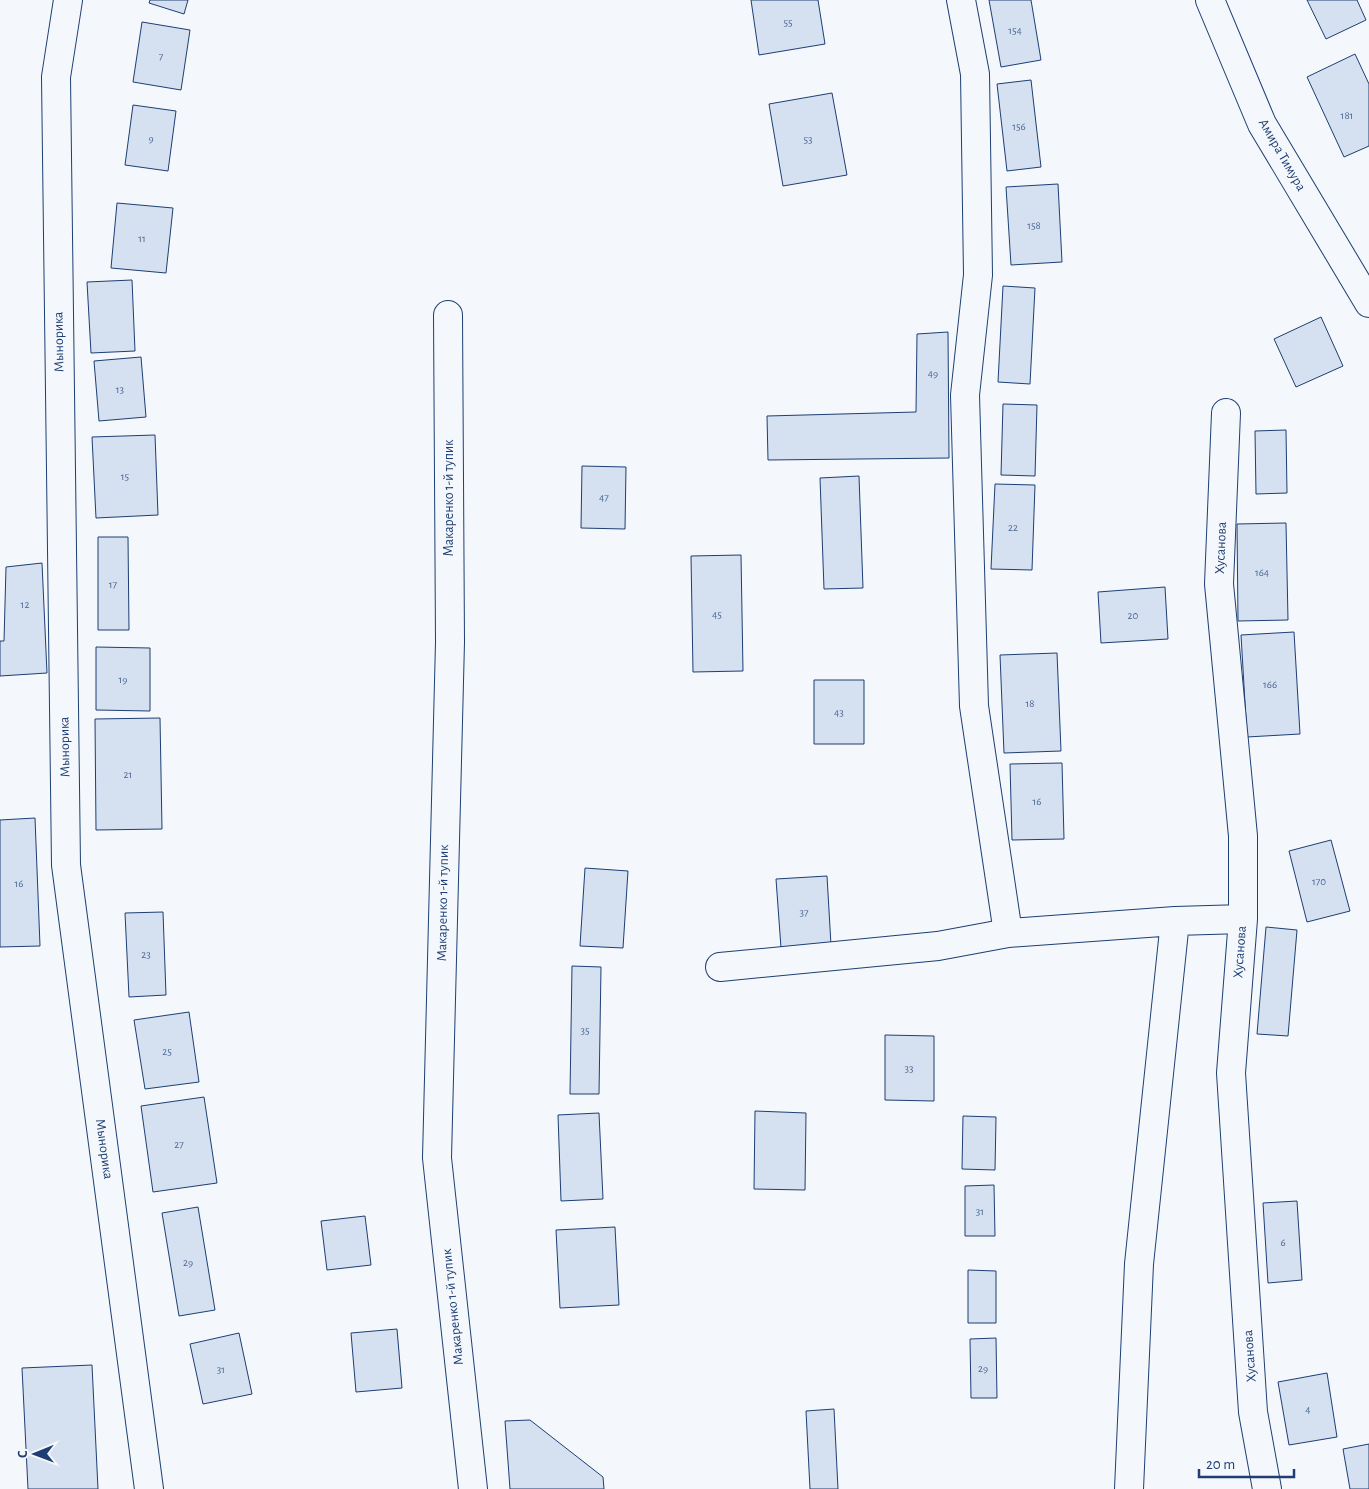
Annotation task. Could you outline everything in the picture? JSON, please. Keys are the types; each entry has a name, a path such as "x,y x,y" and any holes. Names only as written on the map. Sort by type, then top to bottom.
{"street":[{"name":"Мынорика","path":"68,0 56,77 66,865 149,1489"},
{"path":"961,0 975,74 978,276 965,395 974,706 1008,933"},
{"name":"Амира Тимура","path":"1210,0 1262,124 1369,303"},
{"name":"Макаренко 1-й тупик","path":"448,315 450,642 437,1158 473,1489"},
{"name":"Хусанова","path":"1226,414 1219,584 1243,836 1242,920 1231,1073 1253,1412 1266,1489"},
{"path":"720,967 938,946 1008,933 1176,921 1242,920"},
{"path":"1129,1489 1139,1264 1176,921"}],"building":[{"path":"150,0 188,0 184,14 149,3"},
{"path":"751,0 818,0 825,44 759,55"},
{"path":"989,0 1031,0 1041,60 1001,67"},
{"path":"1307,0 1357,0 1366,20 1326,39"},
{"path":"142,22 190,30 181,90 133,82"},
{"path":"1355,54 1369,84 1369,146 1344,157 1307,77"},
{"path":"1031,80 1041,167 1007,171 997,84"},
{"path":"832,93 847,175 783,186 769,104"},
{"path":"133,105 176,111 168,171 125,165"},
{"path":"1058,184 1062,262 1011,265 1006,187"},
{"path":"117,203 173,208 166,273 111,268"},
{"path":"132,280 135,351 91,353 87,282"},
{"path":"1003,286 1035,288 1030,384 998,382"},
{"path":"1321,317 1343,366 1296,387 1274,339"},
{"path":"948,332 949,458 768,460 767,416 916,412 917,334"},
{"path":"141,357 146,417 99,421 94,361"},
{"path":"1003,404 1037,405 1035,476 1001,475"},
{"path":"1286,430 1287,493 1256,494 1255,431"},
{"path":"155,435 158,515 96,518 92,437"},
{"path":"582,466 626,467 625,529 581,528"},
{"path":"859,476 863,588 824,589 820,478"},
{"path":"995,484 1035,485 1032,570 991,569"},
{"path":"1286,523 1288,620 1238,621 1237,524"},
{"path":"98,537 128,537 129,630 98,630"},
{"path":"741,555 743,671 693,672 691,556"},
{"path":"42,563 47,673 0,676 0,641 4,641 6,567"},
{"path":"1165,587 1168,639 1101,643 1098,592"},
{"path":"1294,632 1300,734 1247,737 1241,635"},
{"path":"96,647 150,648 150,711 96,710"},
{"path":"1057,653 1061,751 1004,753 1000,655"},
{"path":"814,680 864,680 864,744 814,744"},
{"path":"160,718 162,829 96,830 95,719"},
{"path":"1062,763 1064,839 1012,840 1010,764"},
{"path":"35,818 40,946 0,947 0,820"},
{"path":"1331,840 1350,911 1307,922 1289,851"},
{"path":"585,868 628,871 623,948 580,946"},
{"path":"827,876 831,945 781,948 776,879"},
{"path":"163,912 166,995 129,997 125,913"},
{"path":"1266,927 1297,930 1288,1036 1257,1034"},
{"path":"572,966 601,967 599,1094 570,1094"},
{"path":"189,1012 199,1082 145,1089 134,1020"},
{"path":"885,1035 934,1036 934,1101 885,1100"},
{"path":"204,1097 217,1183 153,1192 141,1106"},
{"path":"755,1111 806,1113 805,1190 754,1189"},
{"path":"599,1113 603,1199 561,1201 558,1115"},
{"path":"963,1116 996,1117 995,1170 962,1169"},
{"path":"994,1185 995,1236 965,1236 965,1186"},
{"path":"1297,1201 1302,1280 1268,1283 1263,1203"},
{"path":"198,1207 215,1310 179,1316 162,1213"},
{"path":"365,1216 371,1265 327,1270 321,1221"},
{"path":"615,1227 619,1305 560,1308 556,1230"},
{"path":"968,1270 996,1271 996,1323 968,1323"},
{"path":"397,1329 402,1388 356,1392 351,1333"},
{"path":"239,1333 252,1394 203,1404 190,1344"},
{"path":"996,1338 997,1398 971,1398 970,1339"},
{"path":"92,1365 98,1489 28,1489 22,1368"},
{"path":"1327,1373 1337,1437 1289,1445 1278,1382"},
{"path":"834,1409 838,1489 810,1489 806,1411"},
{"path":"530,1420 603,1477 604,1489 510,1489 505,1421"},
{"path":"1369,1444 1369,1489 1350,1489 1343,1449"}]}
